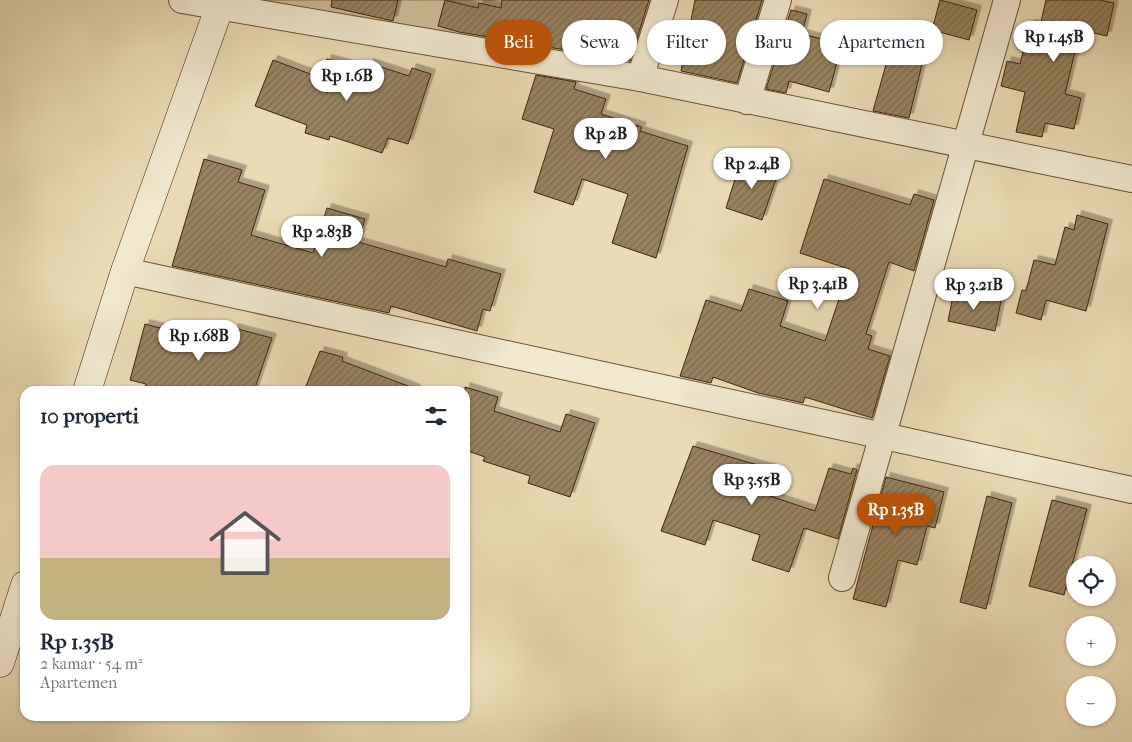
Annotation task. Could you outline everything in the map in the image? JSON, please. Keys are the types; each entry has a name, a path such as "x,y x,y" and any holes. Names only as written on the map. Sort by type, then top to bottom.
{"main road":[{"path":"89,386 125,271 221,4"},
{"path":"0,664 20,601"}],"street":[{"path":"182,0 221,4 640,78 1132,179"},
{"path":"640,78 665,0"},
{"path":"747,101 778,0"},
{"path":"842,578 1008,0"},
{"path":"125,271 1132,490"}],"shaded area":[{"path":"241,0 562,0 552,32 552,20 485,20 485,47"}],"building":[{"path":"332,0 398,0 393,21 331,7"},
{"path":"445,0 478,8 479,3 501,8 502,0 649,0 637,39 637,20 562,20 562,49 552,48 552,20 485,20 485,36 438,26"},
{"path":"695,0 762,0 756,20 736,20 736,65 742,65 737,83 681,71 682,65 726,65 726,20 691,20"},
{"path":"940,0 977,10 969,40 943,33 943,20 935,20"},
{"path":"1046,0 1100,0 1114,3 1107,36 1080,30 1065,94 1081,98 1074,129 1045,123 1042,137 1016,132 1025,92 1001,86 1007,61 1020,64 1030,24 1040,26"},
{"path":"791,10 807,14 806,20 788,20"},
{"path":"810,36 820,38 820,65 836,65 829,92 789,81 786,93 766,89 774,65 810,65"},
{"path":"327,59 367,70 369,63 409,76 412,68 431,74 408,144 388,138 382,153 330,136 329,140 305,133 307,125 255,106 273,60 321,78"},
{"path":"886,65 922,65 909,118 873,111"},
{"path":"536,75 576,82 574,89 606,99 601,114 642,127 640,131 688,146 656,258 612,243 628,194 582,179 573,205 534,192 554,129 522,119"},
{"path":"204,159 242,170 238,182 265,190 251,235 313,253 327,208 365,219 358,242 446,267 448,259 501,274 490,311 483,309 477,331 391,306 389,313 172,266"},
{"path":"741,160 778,173 762,220 726,208"},
{"path":"824,179 910,205 914,194 934,200 914,271 889,262 866,334 872,336 868,349 890,356 872,418 805,397 803,403 758,393 713,377 711,383 680,376 706,300 741,311 749,289 788,301 780,326 825,341 849,269 800,253"},
{"path":"1077,215 1108,224 1086,311 1046,300 1041,320 1016,313 1022,290 1026,291 1034,260 1055,265 1065,227 1074,230"},
{"path":"954,291 1001,301 995,331 948,321"},
{"path":"145,324 229,346 234,328 272,338 256,386 146,386 146,384 130,380"},
{"path":"320,351 343,357 342,361 408,386 306,386"},
{"path":"470,389 498,397 494,411 560,432 566,414 595,423 570,497 528,483 530,476 483,461 485,457 470,452"},
{"path":"693,446 778,471 770,496 815,511 829,468 851,474 853,468 857,470 838,539 804,528 789,572 752,560 760,535 713,520 705,545 661,531"},
{"path":"886,477 944,492 935,528 927,526 917,565 898,560 886,607 853,599"},
{"path":"987,496 1012,503 986,609 960,602"},
{"path":"1052,500 1087,509 1074,556 1066,556 1066,588 1064,595 1029,586"}]}
